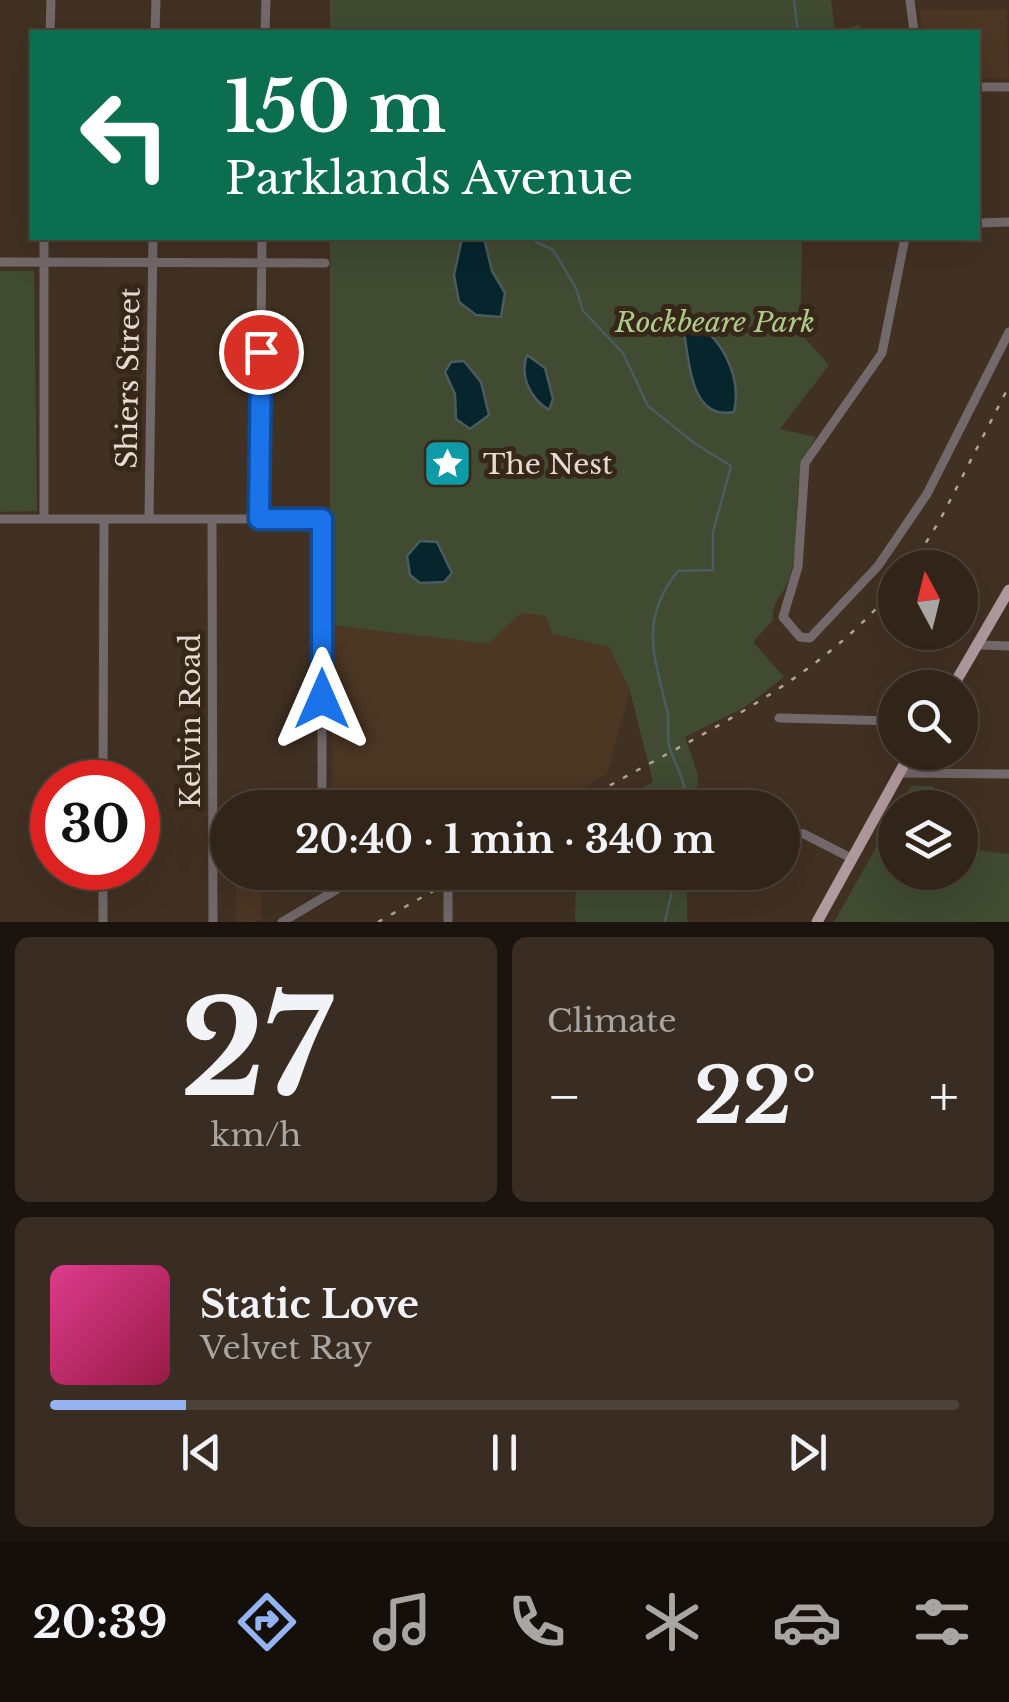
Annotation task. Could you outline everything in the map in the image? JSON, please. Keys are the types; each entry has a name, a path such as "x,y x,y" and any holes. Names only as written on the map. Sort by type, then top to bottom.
{"main road":[{"path":"964,670 1009,590"},
{"path":"816,922 900,770"}],"street":[{"path":"50,0 50,30"},
{"path":"155,30 156,0"},
{"path":"265,30 266,0"},
{"path":"910,0 914,30"},
{"path":"980,87 1009,87"},
{"path":"980,222 1009,222"},
{"path":"44,240 44,519"},
{"name":"Shiers Street","path":"149,519 153,240"},
{"path":"259,519 262,240"},
{"path":"905,240 882,353 805,463 798,566 783,617 800,637 810,638 878,566 928,494 1009,332"},
{"path":"0,262 326,263"},
{"path":"0,519 322,519 322,790"},
{"path":"103,760 104,519"},
{"name":"Kelvin Road","path":"212,519 213,922"},
{"path":"980,645 1009,646"},
{"path":"779,718 878,721"},
{"path":"898,773 1009,774"},
{"path":"800,834 850,858"},
{"path":"103,890 103,922"},
{"path":"327,890 328,895"},
{"path":"282,922 336,890"},
{"path":"448,890 448,922"}],"shaded area":[{"path":"919,10 1006,10 1009,78 980,78 980,30 923,30"},
{"path":"521,613 547,616 552,634 609,647 630,691 607,774 579,790 333,790 330,625 487,644"},
{"path":"236,890 261,890 261,920 236,922"}],"green space":[{"path":"330,0 831,0 835,30 330,30"},
{"name":"Rockbeare Park","path":"330,240 802,240 800,333 829,365 780,429 816,437 801,474 790,577 774,607 773,620 753,642 784,677 745,707 685,737 698,775 697,790 639,790 653,782 630,691 609,647 552,634 546,616 521,613 488,644 330,625"},
{"path":"0,271 34,271 37,511 0,512"},
{"path":"911,786 933,786 935,790 909,790"},
{"path":"878,844 878,890 978,890 978,850 1009,854 1009,922 834,922"},
{"path":"576,890 687,890 687,922 575,922"}],"water":[{"path":"462,240 484,240 492,271 505,293 501,317 476,315 459,302 454,275"},
{"path":"688,320 711,335 727,358 735,385 734,412 719,412 699,396 682,323"},
{"path":"527,355 545,368 553,399 549,410 528,387"},
{"path":"464,361 481,382 489,415 470,429 456,419 455,394 445,372 451,362"},
{"path":"420,541 437,542 452,573 444,582 420,583 410,575 407,556"}],"waterway":[{"path":"794,0 798,30"},
{"path":"532,240 553,250 576,288 583,311 623,353 648,406 694,443 731,466 713,532 713,570 678,571 658,605 654,622 654,655 668,715 669,744 684,790"},
{"path":"665,922 672,890"}],"railway":[{"path":"921,550 1009,386"},
{"path":"603,790 785,685 825,656 878,606"},
{"path":"378,922 435,890"}],"place":[{"name":"The Nest","path":"448,464"}],"route":[{"path":"261,352 259,519 322,519 322,699"}]}
